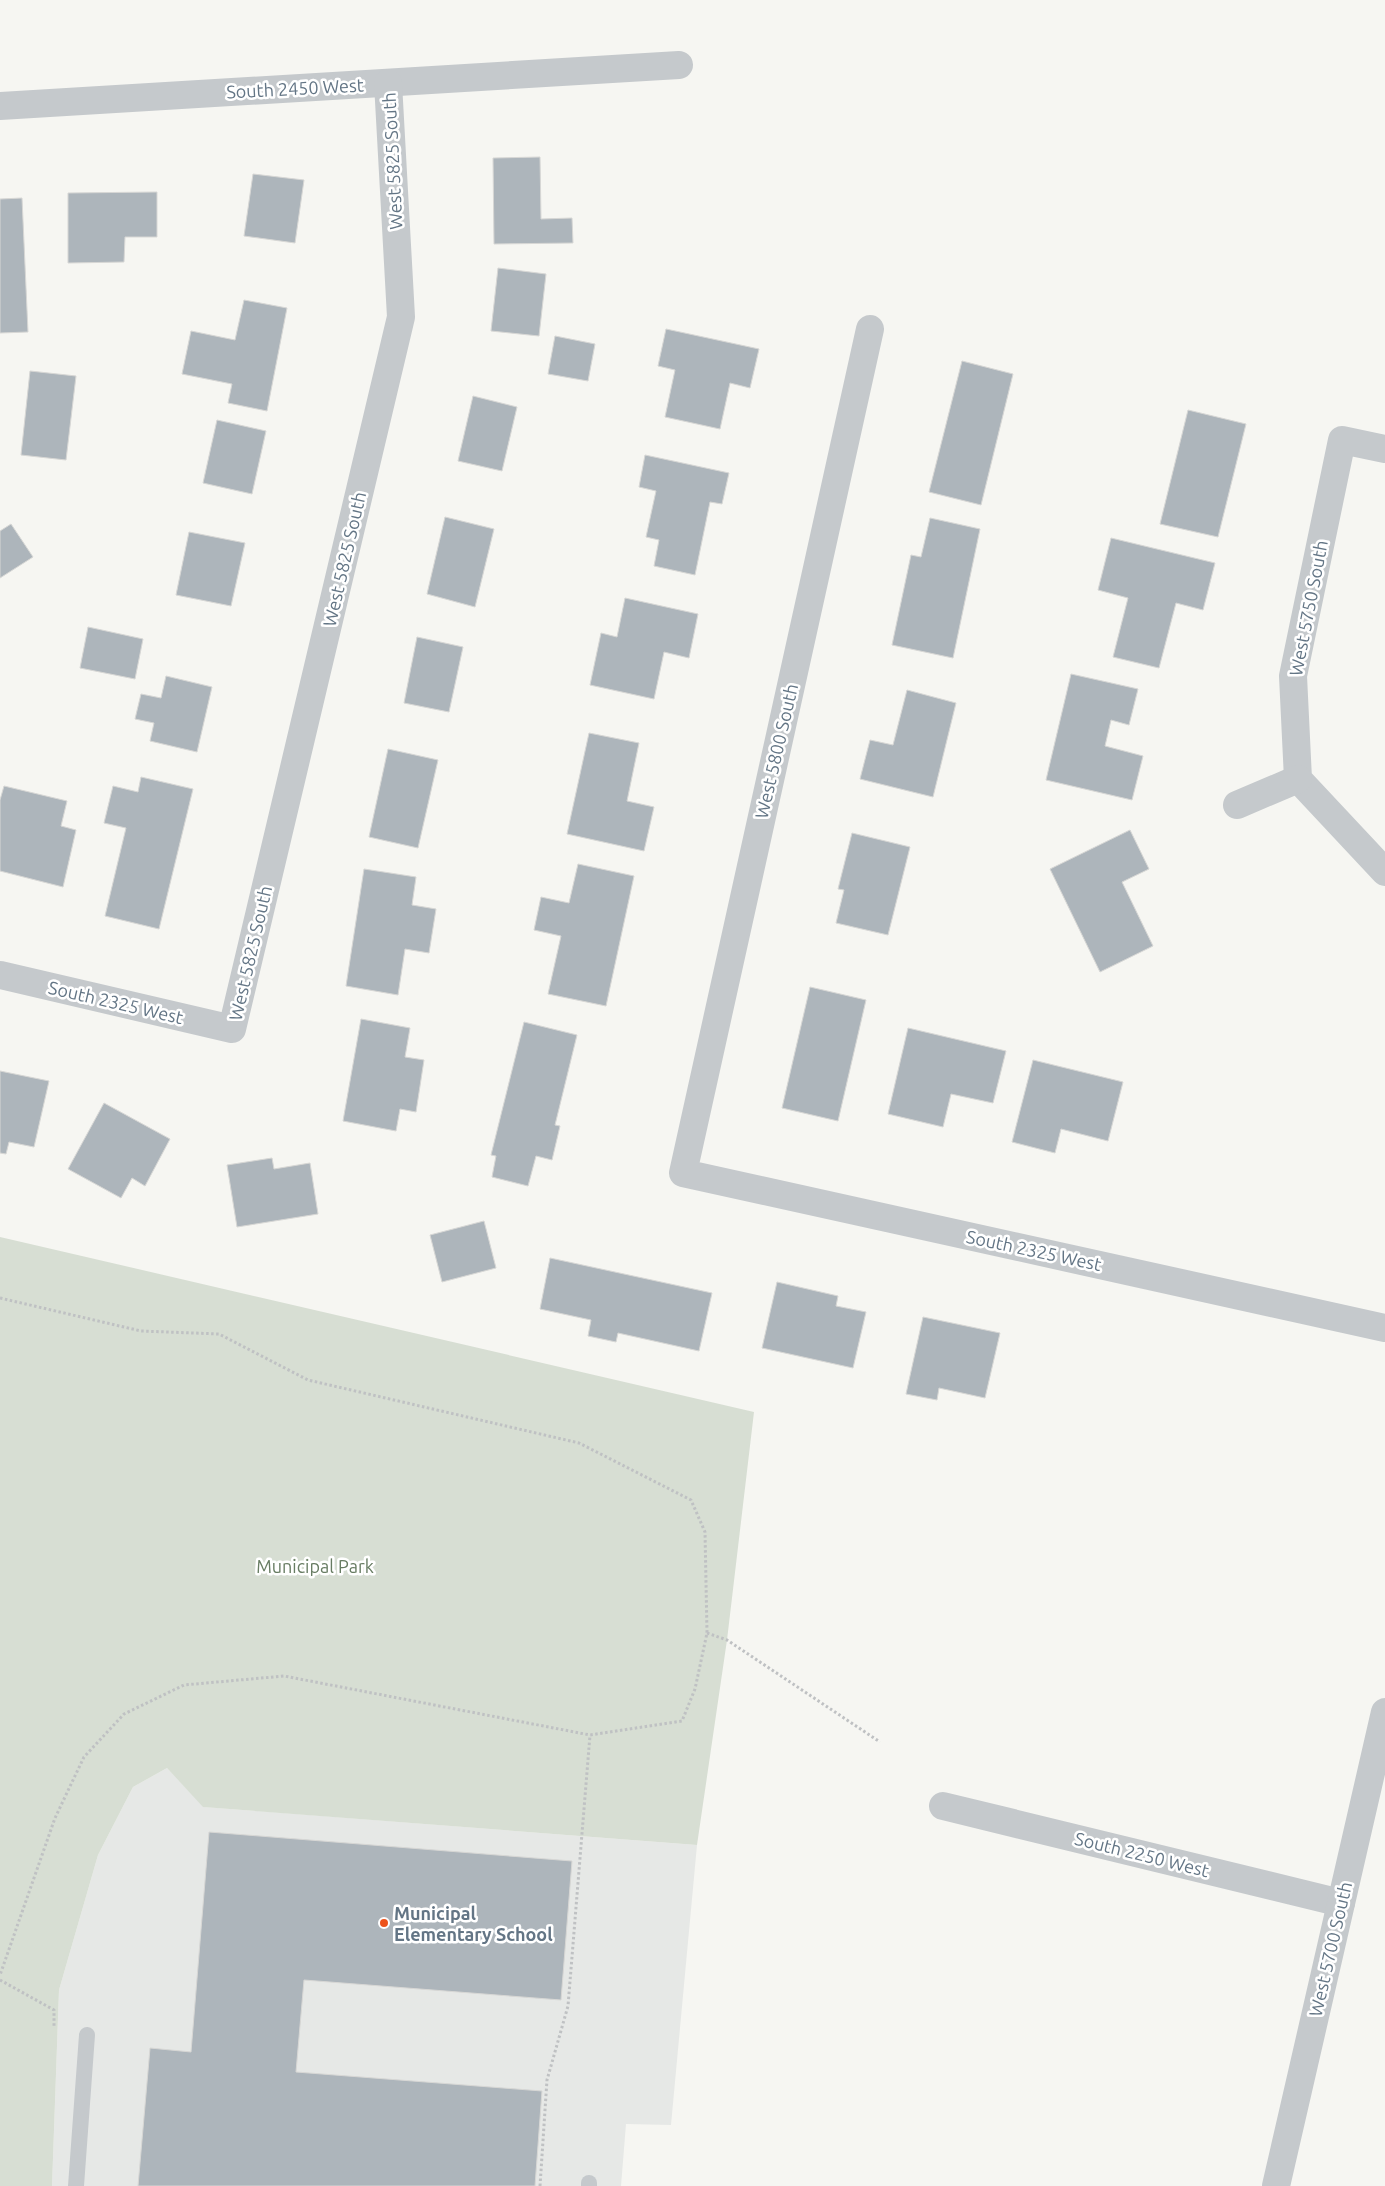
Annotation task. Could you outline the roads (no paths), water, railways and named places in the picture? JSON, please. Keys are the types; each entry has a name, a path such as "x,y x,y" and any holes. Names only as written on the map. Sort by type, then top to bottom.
{"street":[{"name":"South 2450 West","path":"0,106 679,65"},
{"name":"West 5825 South","path":"232,1029 402,317 388,83"},
{"name":"West 5800 South","path":"682,1173 870,329"},
{"name":"West 5750 South","path":"1298,779 1293,676 1342,440 1385,449"},
{"path":"1238,805 1298,779 1385,872"},
{"name":"South 2325 West","path":"0,975 232,1029"},
{"name":"South 2325 West","path":"682,1173 1385,1328"},
{"name":"West 5700 South","path":"1276,2186 1385,1712"},
{"name":"South 2250 West","path":"944,1806 1341,1902"}],"lane":[{"path":"76,2186 87,2036"}],"place":[{"name":"Municipal Elementary School","path":"384,1923"}],"park label":[{"name":"Municipal Park","path":"315,1566"}]}
